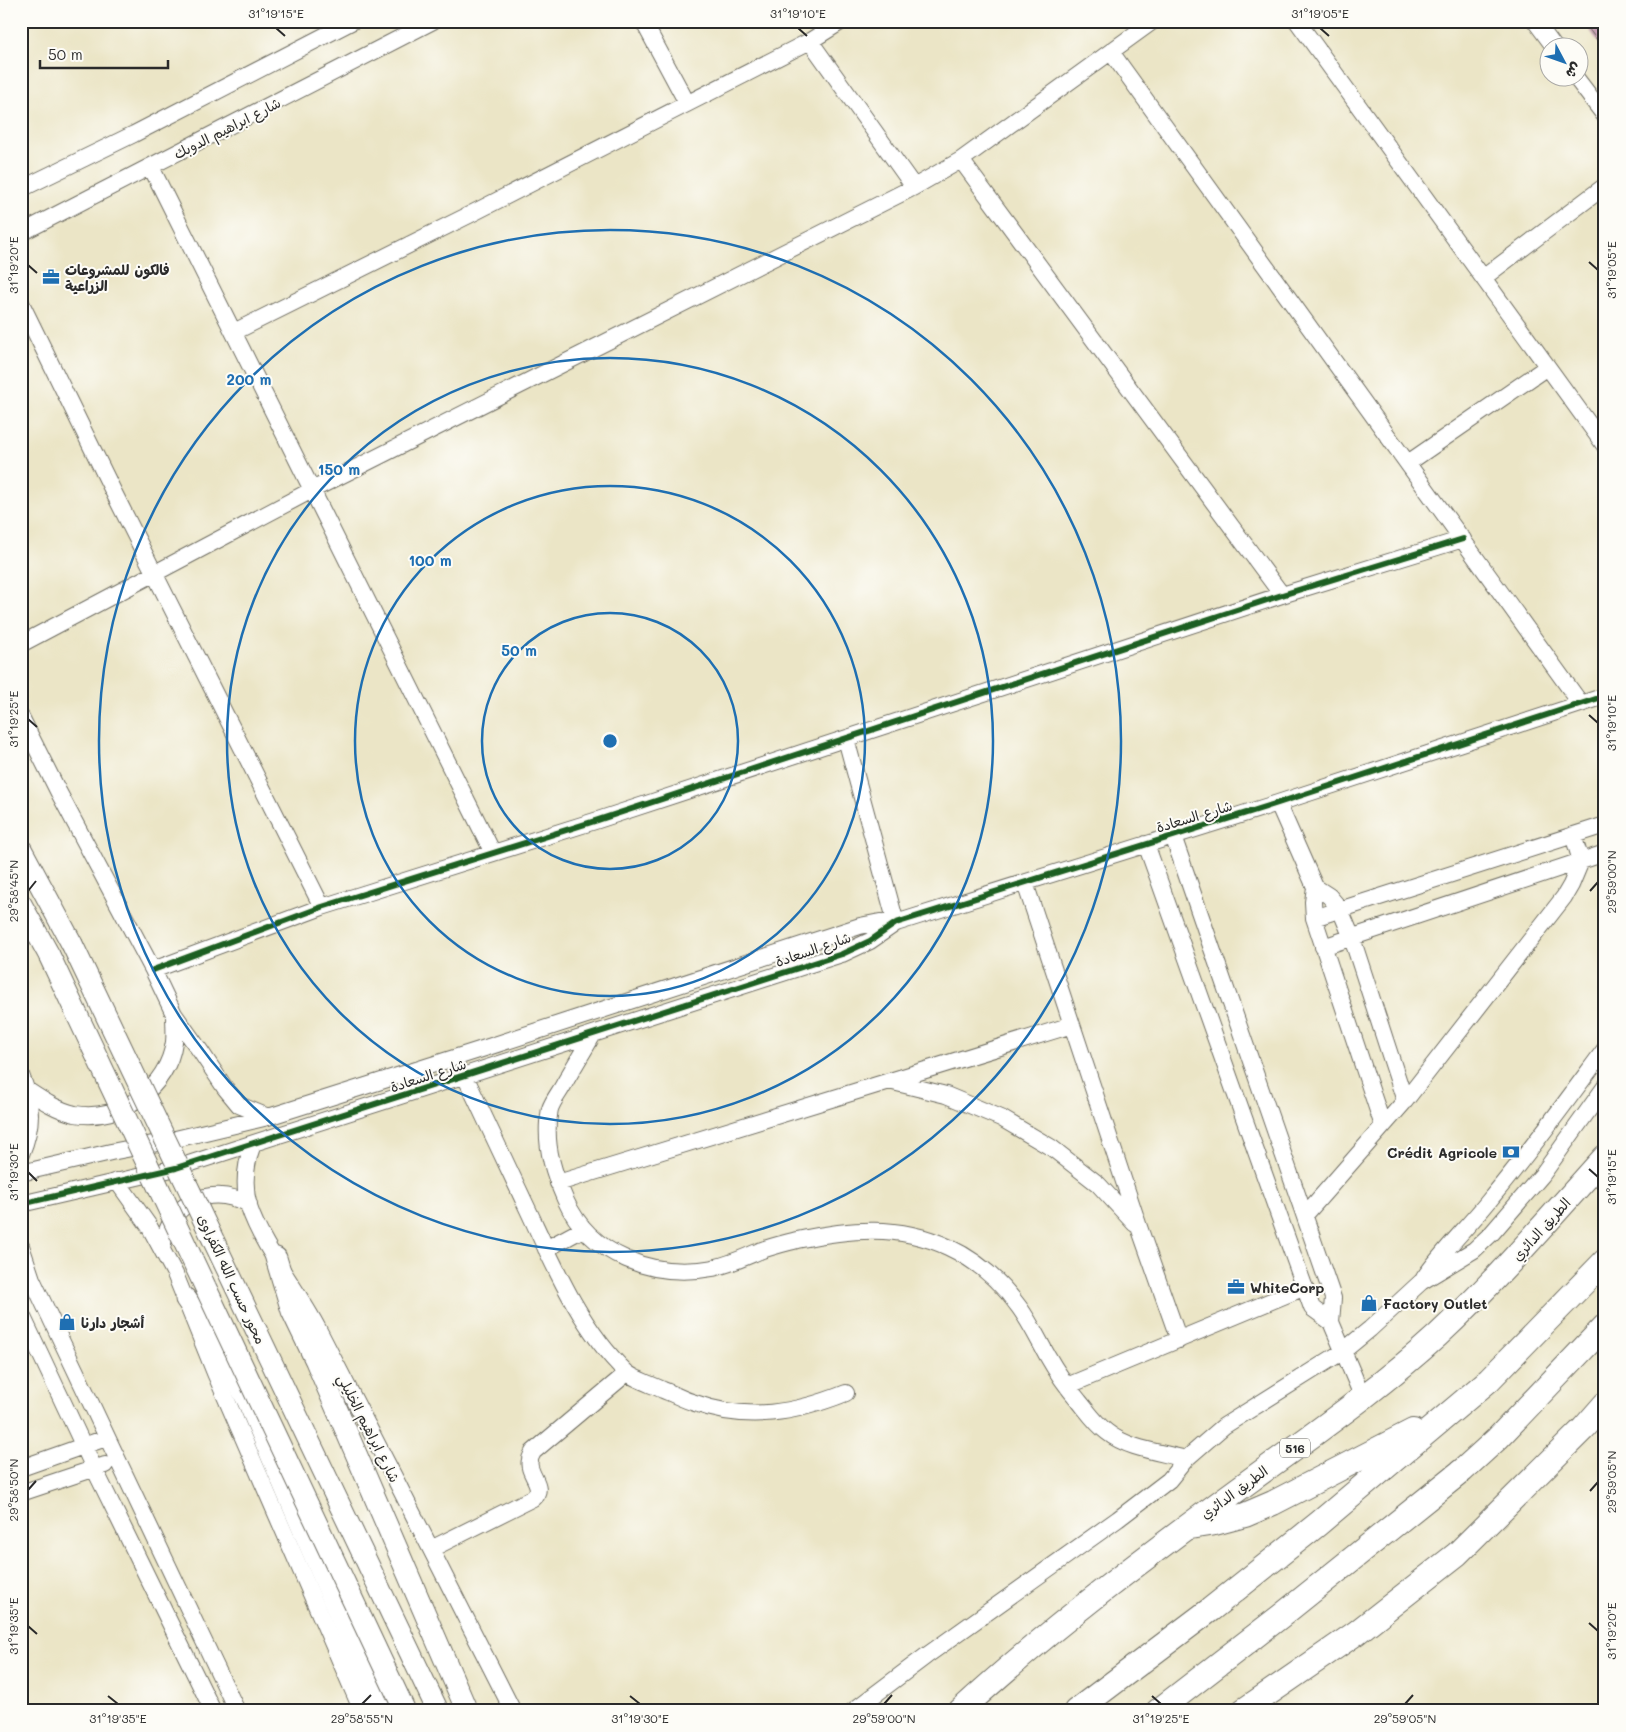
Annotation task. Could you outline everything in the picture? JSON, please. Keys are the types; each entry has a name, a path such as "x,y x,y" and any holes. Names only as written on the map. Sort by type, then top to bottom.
{"highway":[{"name":"الطريق الدائري","path":"960,1711 1022,1656 1185,1528 1363,1398 1437,1336 1493,1281 1605,1157"},
{"name":"516","path":"1076,1711 1210,1610 1318,1524 1489,1380 1605,1261"},
{"path":"1158,1711 1281,1616 1463,1470 1497,1439 1605,1326"},
{"path":"1243,1711 1356,1633 1457,1554 1594,1424 1605,1404"},
{"name":"516","path":"1185,1528 1238,1517 1273,1503 1450,1412"}],"main road":[{"name":"محور حسب الله الكفراوى","path":"21,849 72,944 438,1711"},
{"name":"محور حسب الله الكفراوى","path":"21,904 49,955 405,1711"},
{"path":"276,1258 292,1311 316,1361 467,1711"},
{"path":"186,1299 220,1348 248,1401 381,1711"}],"street":[{"path":"21,189 134,134 353,21"},
{"name":"شارع ابراهيم الدوبك","path":"21,233 433,21"},
{"path":"643,21 687,103"},
{"path":"234,332 469,215 810,41 842,21"},
{"path":"21,644 312,490 914,188 961,160 1153,21"},
{"path":"1297,21 1605,446"},
{"path":"1536,21 1548,38"},
{"path":"810,41 914,188"},
{"path":"1111,52 1581,704"},
{"path":"1584,88 1605,116"},
{"path":"961,160 1282,595"},
{"path":"151,167 494,853"},
{"path":"1483,278 1605,186"},
{"path":"21,303 322,907"},
{"path":"1408,463 1548,367"},
{"path":"153,970 322,907 846,739 1282,595 1463,539"},
{"name":"شارع السعادة","path":"21,1204 176,1168 592,1036 842,954 870,941 896,923 1278,803 1605,696"},
{"path":"21,717 174,1014 224,1088 239,1105 268,1117"},
{"path":"846,739 896,923"},
{"path":"1278,803 1315,887 1313,902 1314,918 1383,1126"},
{"path":"1314,918 1605,825"},
{"path":"1305,1215 1405,1101 1564,897 1572,885 1581,861 1573,835"},
{"path":"1173,836 1333,1298 1331,1322 1342,1352 1363,1398"},
{"path":"1146,844 1312,1308 1331,1322"},
{"path":"1323,947 1605,853"},
{"path":"1025,883 1139,1227 1179,1340"},
{"path":"1315,887 1329,896 1340,909 1352,938 1405,1101"},
{"name":"شارع السعادة","path":"21,1173 268,1117 860,926 880,922 896,923"},
{"path":"24,1082 50,1106 76,1114 103,1114 128,1106 150,1089 166,1067 174,1042 174,1014"},
{"path":"558,1183 1072,1025"},
{"path":"592,1036 550,1110 548,1143 550,1159 570,1211 583,1229 600,1245 617,1255 644,1265 673,1270 713,1268 795,1241 862,1230 884,1230 929,1240 950,1248 970,1259 1004,1289 1018,1306 1048,1358 1067,1386 1097,1424 1118,1440 1130,1445 1186,1459"},
{"path":"1421,1282 1436,1260 1491,1199 1522,1161 1605,1049"},
{"path":"465,1076 546,1249 581,1316 627,1373 694,1404 725,1411 756,1414 788,1412 818,1404 846,1393"},
{"path":"889,1081 946,1095 1010,1123 1052,1148 1098,1184 1139,1227"},
{"path":"21,1154 29,1136 31,1113 24,1082"},
{"path":"853,1711 1169,1480 1186,1459 1224,1426 1342,1352 1421,1282 1474,1250 1492,1234 1542,1175 1605,1087"},
{"name":"شارع ابراهيم الخليلي","path":"253,1144 247,1159 244,1176 249,1204 262,1234 318,1328 512,1711"},
{"path":"117,1181 149,1226 186,1299 214,1373 362,1711"},
{"path":"162,1249 167,1226 174,1216 192,1201 215,1195 227,1196 249,1204"},
{"path":"546,1249 583,1229"},
{"path":"21,1246 32,1279 236,1711"},
{"path":"1067,1386 1304,1287"},
{"path":"21,1313 94,1468 213,1711"},
{"path":"431,1549 533,1498 539,1489 530,1470 529,1461 533,1452 627,1373"},
{"path":"21,1468 106,1438"},
{"path":"21,1493 117,1461"}],"building":[{"path":"1583,21 1605,21 1605,51"}],"cycle path":[{"path":"153,970 322,907 598,820 1282,595 1463,539"},
{"path":"21,1204 176,1168 842,954 870,941 896,923 1278,803 1605,696"}],"place":[{"name":"فالكون للمشروعات الزراعية","path":"51,277"},
{"name":"Crédit Agricole","path":"1511,1152"},
{"name":"WhiteCorp","path":"1236,1287"},
{"name":"Factory Outlet","path":"1369,1303"},
{"name":"أشجار دارنا","path":"67,1322"}]}
